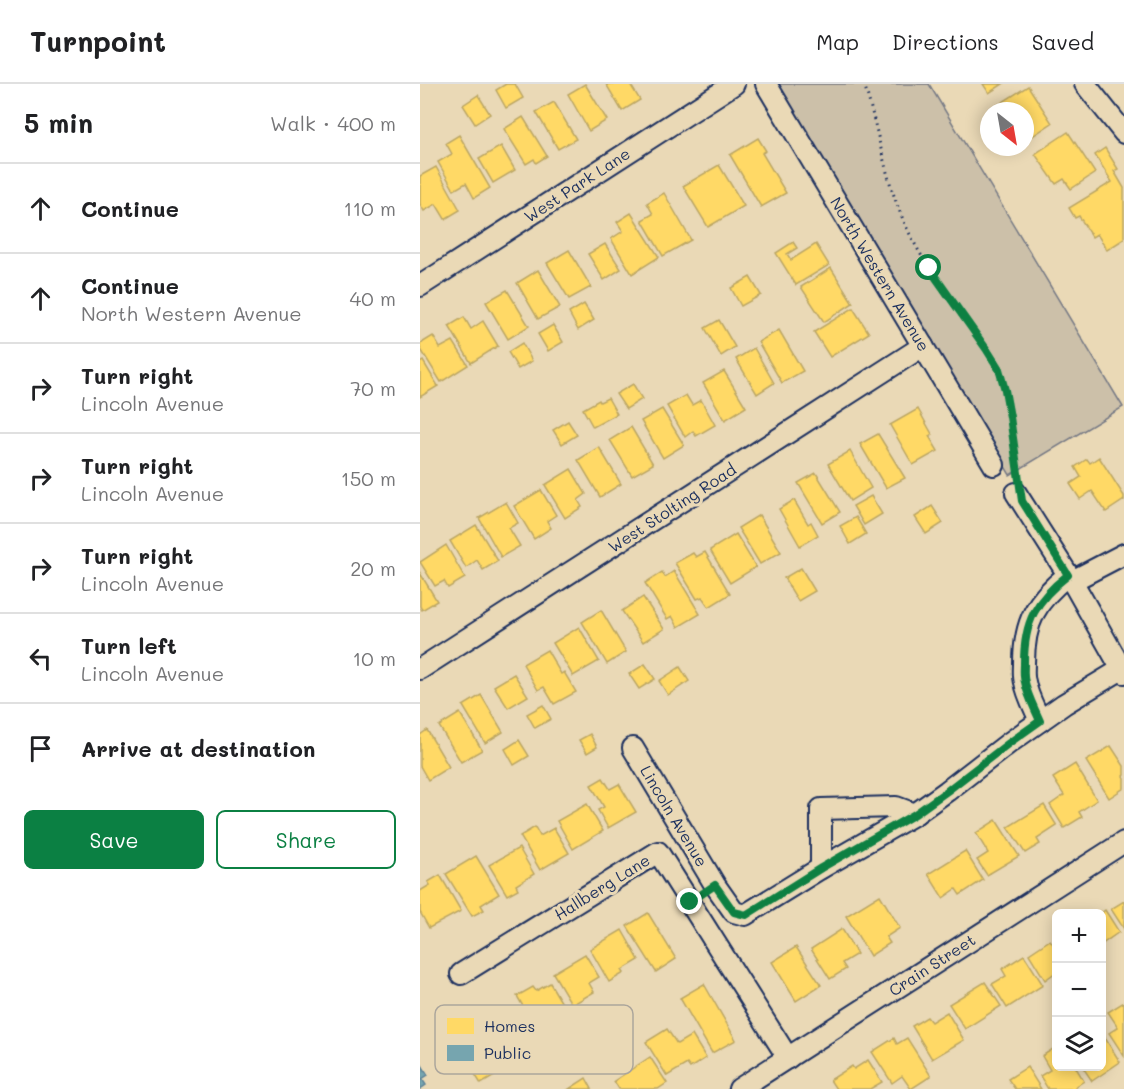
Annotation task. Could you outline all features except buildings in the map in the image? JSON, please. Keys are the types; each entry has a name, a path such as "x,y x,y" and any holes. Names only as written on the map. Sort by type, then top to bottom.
{"street":[{"name":"West Park Lane","path":"420,286 734,84"},
{"name":"North Western Avenue","path":"766,84 994,465"},
{"path":"1085,84 1124,133"},
{"name":"West Stolting Road","path":"420,669 923,346"},
{"path":"1019,497 1070,578 1123,671"},
{"path":"1040,721 1024,682 1024,648 1029,622 1038,604 1055,585 1124,554"},
{"name":"Lincoln Avenue","path":"633,748 715,885 734,912 746,915 821,868 915,814 1040,721 1123,671"},
{"path":"821,868 821,809 896,807 915,814"},
{"name":"Crain Street","path":"739,1089 1124,842"},
{"name":"Hallberg Lane","path":"461,974 658,852 788,1058"},
{"name":"Lincoln Avenue","path":"690,902 715,885"}],"path":[{"path":"864,84 902,217 929,268 999,369 1010,417 1019,497"}],"shaded area":[{"path":"776,84 929,84 1123,407 1010,475"}],"route":[{"path":"690,902 715,885 734,912 746,915 821,868 915,814 1040,721 1024,682 1024,648 1029,622 1038,604 1055,585 1068,575 1022,501 1010,417 999,369 929,268"}]}
